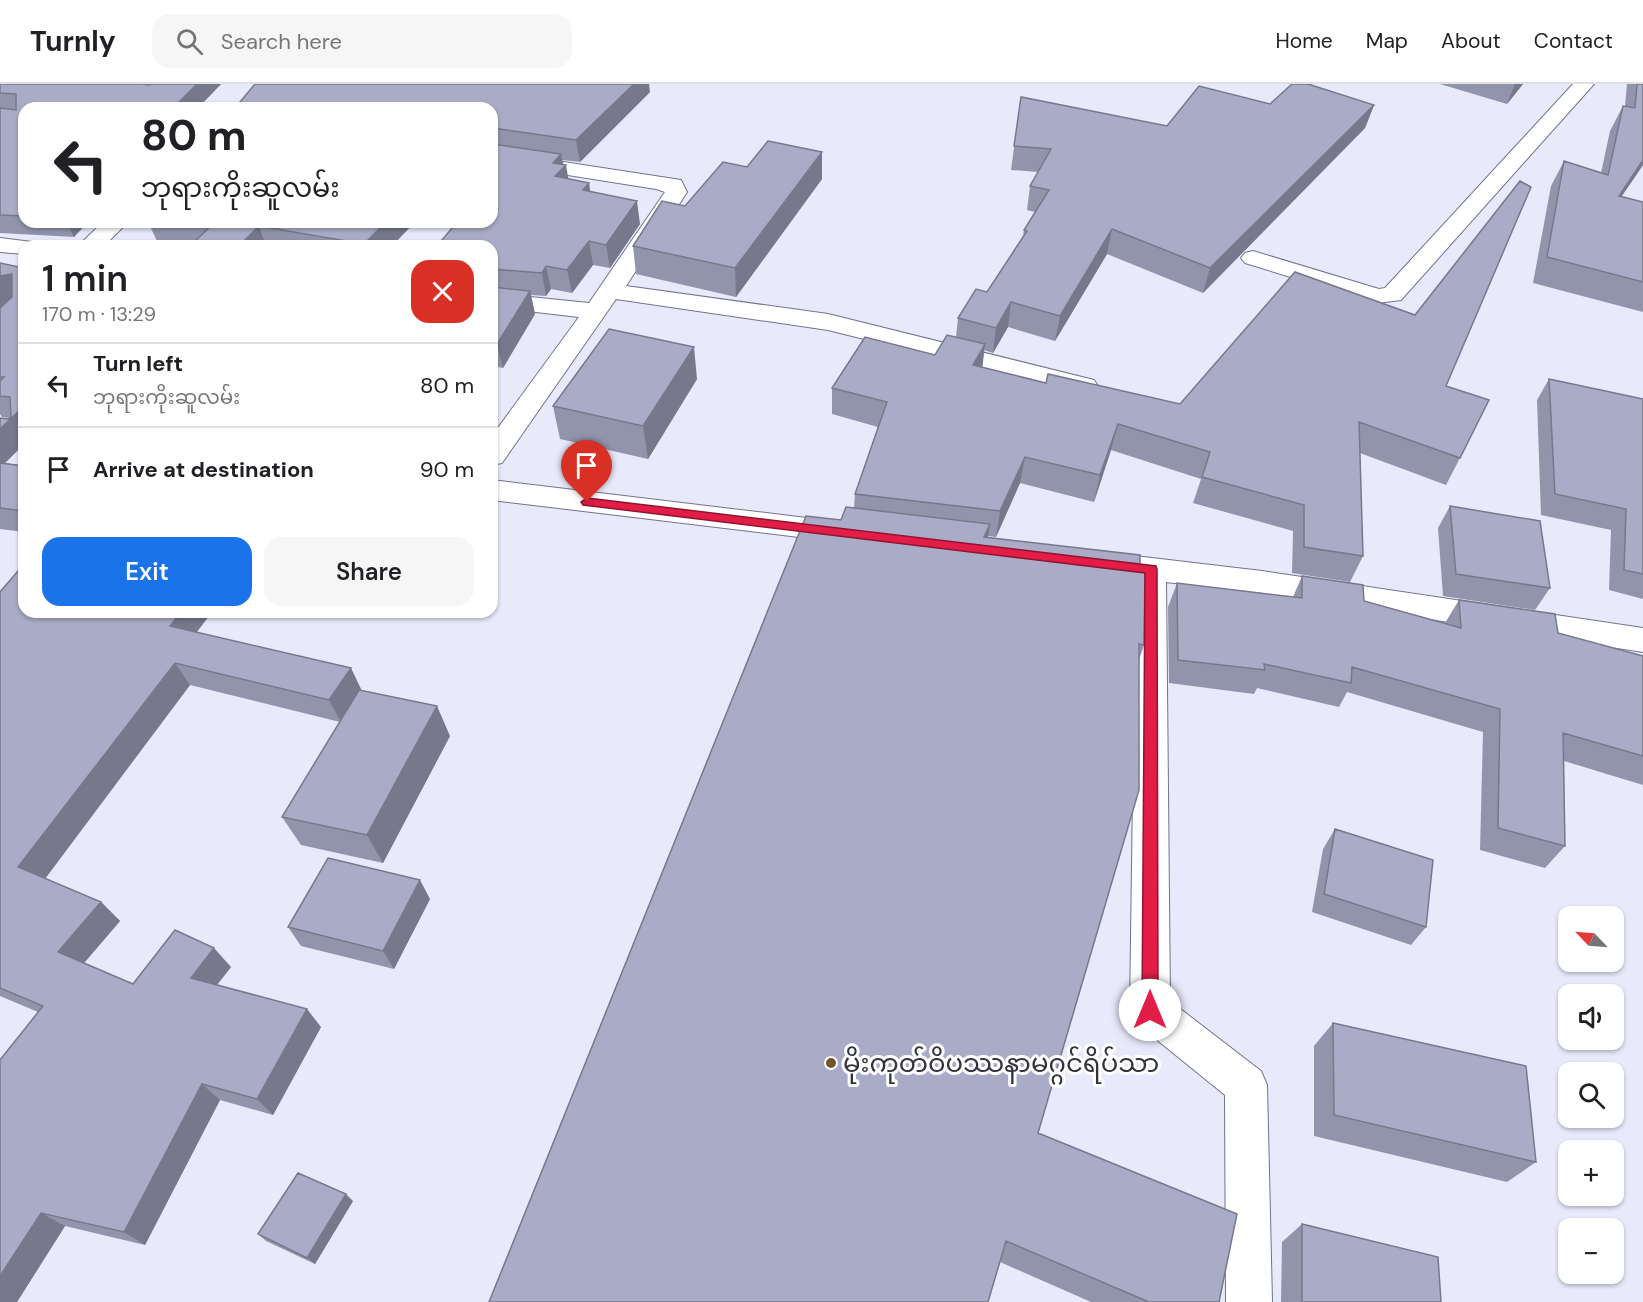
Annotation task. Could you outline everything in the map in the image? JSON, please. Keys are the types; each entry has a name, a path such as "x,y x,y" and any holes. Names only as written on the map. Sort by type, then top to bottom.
{"street":[{"path":"1253,258 1378,296 1392,295 1584,84"},
{"path":"498,158 673,185 676,192 610,291 498,447"},
{"path":"96,240 110,228"},
{"path":"0,245 18,246"},
{"path":"610,291 828,321 1085,386"},
{"path":"498,301 594,311"},
{"path":"498,491 881,537"},
{"path":"1069,559 1274,584 1643,640"},
{"path":"1151,569 1150,1010 1246,1085 1249,1302"}],"building":[{"path":"0,84 197,84 179,102 18,102 18,216 0,215 0,108 16,110 16,94 0,93"},
{"path":"255,84 634,84 576,140 498,129 498,102 240,102"},
{"path":"1292,84 1308,84 1374,105 1210,268 1112,229 1060,316 1011,302 996,328 958,318 976,289 987,292 1027,231 1024,230 1049,190 1030,186 1051,149 1014,146 1021,97 1167,126 1199,86 1270,104"},
{"path":"1637,84 1643,84 1643,160 1619,196 1643,202 1643,282 1547,257 1564,161 1608,175 1623,106 1635,108"},
{"path":"768,141 822,152 735,268 633,246 662,201 685,206 723,162 747,167"},
{"path":"498,145 561,154 553,163 566,165 555,176 589,183 583,190 637,201 606,245 589,241 567,270 546,266 542,273 498,269 498,240 442,240 452,228 498,228"},
{"path":"1520,181 1531,187 1446,386 1489,400 1460,458 1359,422 1363,556 1304,547 1304,505 1202,477 1210,452 1118,424 1100,475 1025,457 1000,511 855,494 887,402 832,388 865,337 935,355 947,335 985,344 973,365 1046,383 1048,374 1180,404 1295,272 1415,315"},
{"path":"209,228 257,228 245,240 196,240"},
{"path":"271,228 380,228 368,240 341,240"},
{"path":"0,263 18,267 18,412 0,429 0,418 11,417 10,397 0,396 0,381 4,377 0,377 0,308 12,297 12,274 0,276"},
{"path":"498,288 530,291 498,342"},
{"path":"609,329 694,347 643,426 553,406"},
{"path":"1549,379 1643,399 1643,574 1624,570 1626,509 1555,494"},
{"path":"0,463 18,465 18,510 0,508"},
{"path":"1450,506 1540,521 1550,588 1456,574"},
{"name":"မိုးကုတ်ဝိပဿနာမဂ္ဂင်ရိပ်သာ","path":"846,507 990,524 984,537 1140,555 1140,565 1145,566 1144,645 1139,644 1139,790 1038,1133 1237,1214 1219,1302 1149,1302 1006,1241 988,1302 489,1302 806,516 841,520"},
{"path":"18,571 18,618 176,618 170,626 351,668 329,700 175,663 18,867 101,902 58,952 133,984 175,930 214,948 191,978 307,1009 257,1099 202,1084 124,1232 41,1213 0,1276 0,1060 43,1006 0,988 0,592"},
{"path":"1302,576 1363,585 1364,601 1461,628 1459,600 1555,614 1558,633 1643,656 1643,756 1563,733 1565,846 1498,828 1500,709 1352,667 1351,683 1264,664 1265,670 1178,660 1177,583 1302,598"},
{"path":"359,690 437,706 367,835 282,817"},
{"path":"1335,829 1433,860 1426,927 1324,894"},
{"path":"328,858 420,880 383,951 288,927"},
{"path":"1333,1023 1526,1066 1536,1162 1334,1115"},
{"path":"298,1173 346,1194 307,1258 258,1234"},
{"path":"1302,1224 1438,1257 1441,1302 1302,1302"}],"place":[{"name":"မိုးကုတ်ဝိပဿနာမဂ္ဂင်ရိပ်သာ","path":"831,1063"}],"route":[{"path":"587,502 1151,569 1150,1010"}]}
